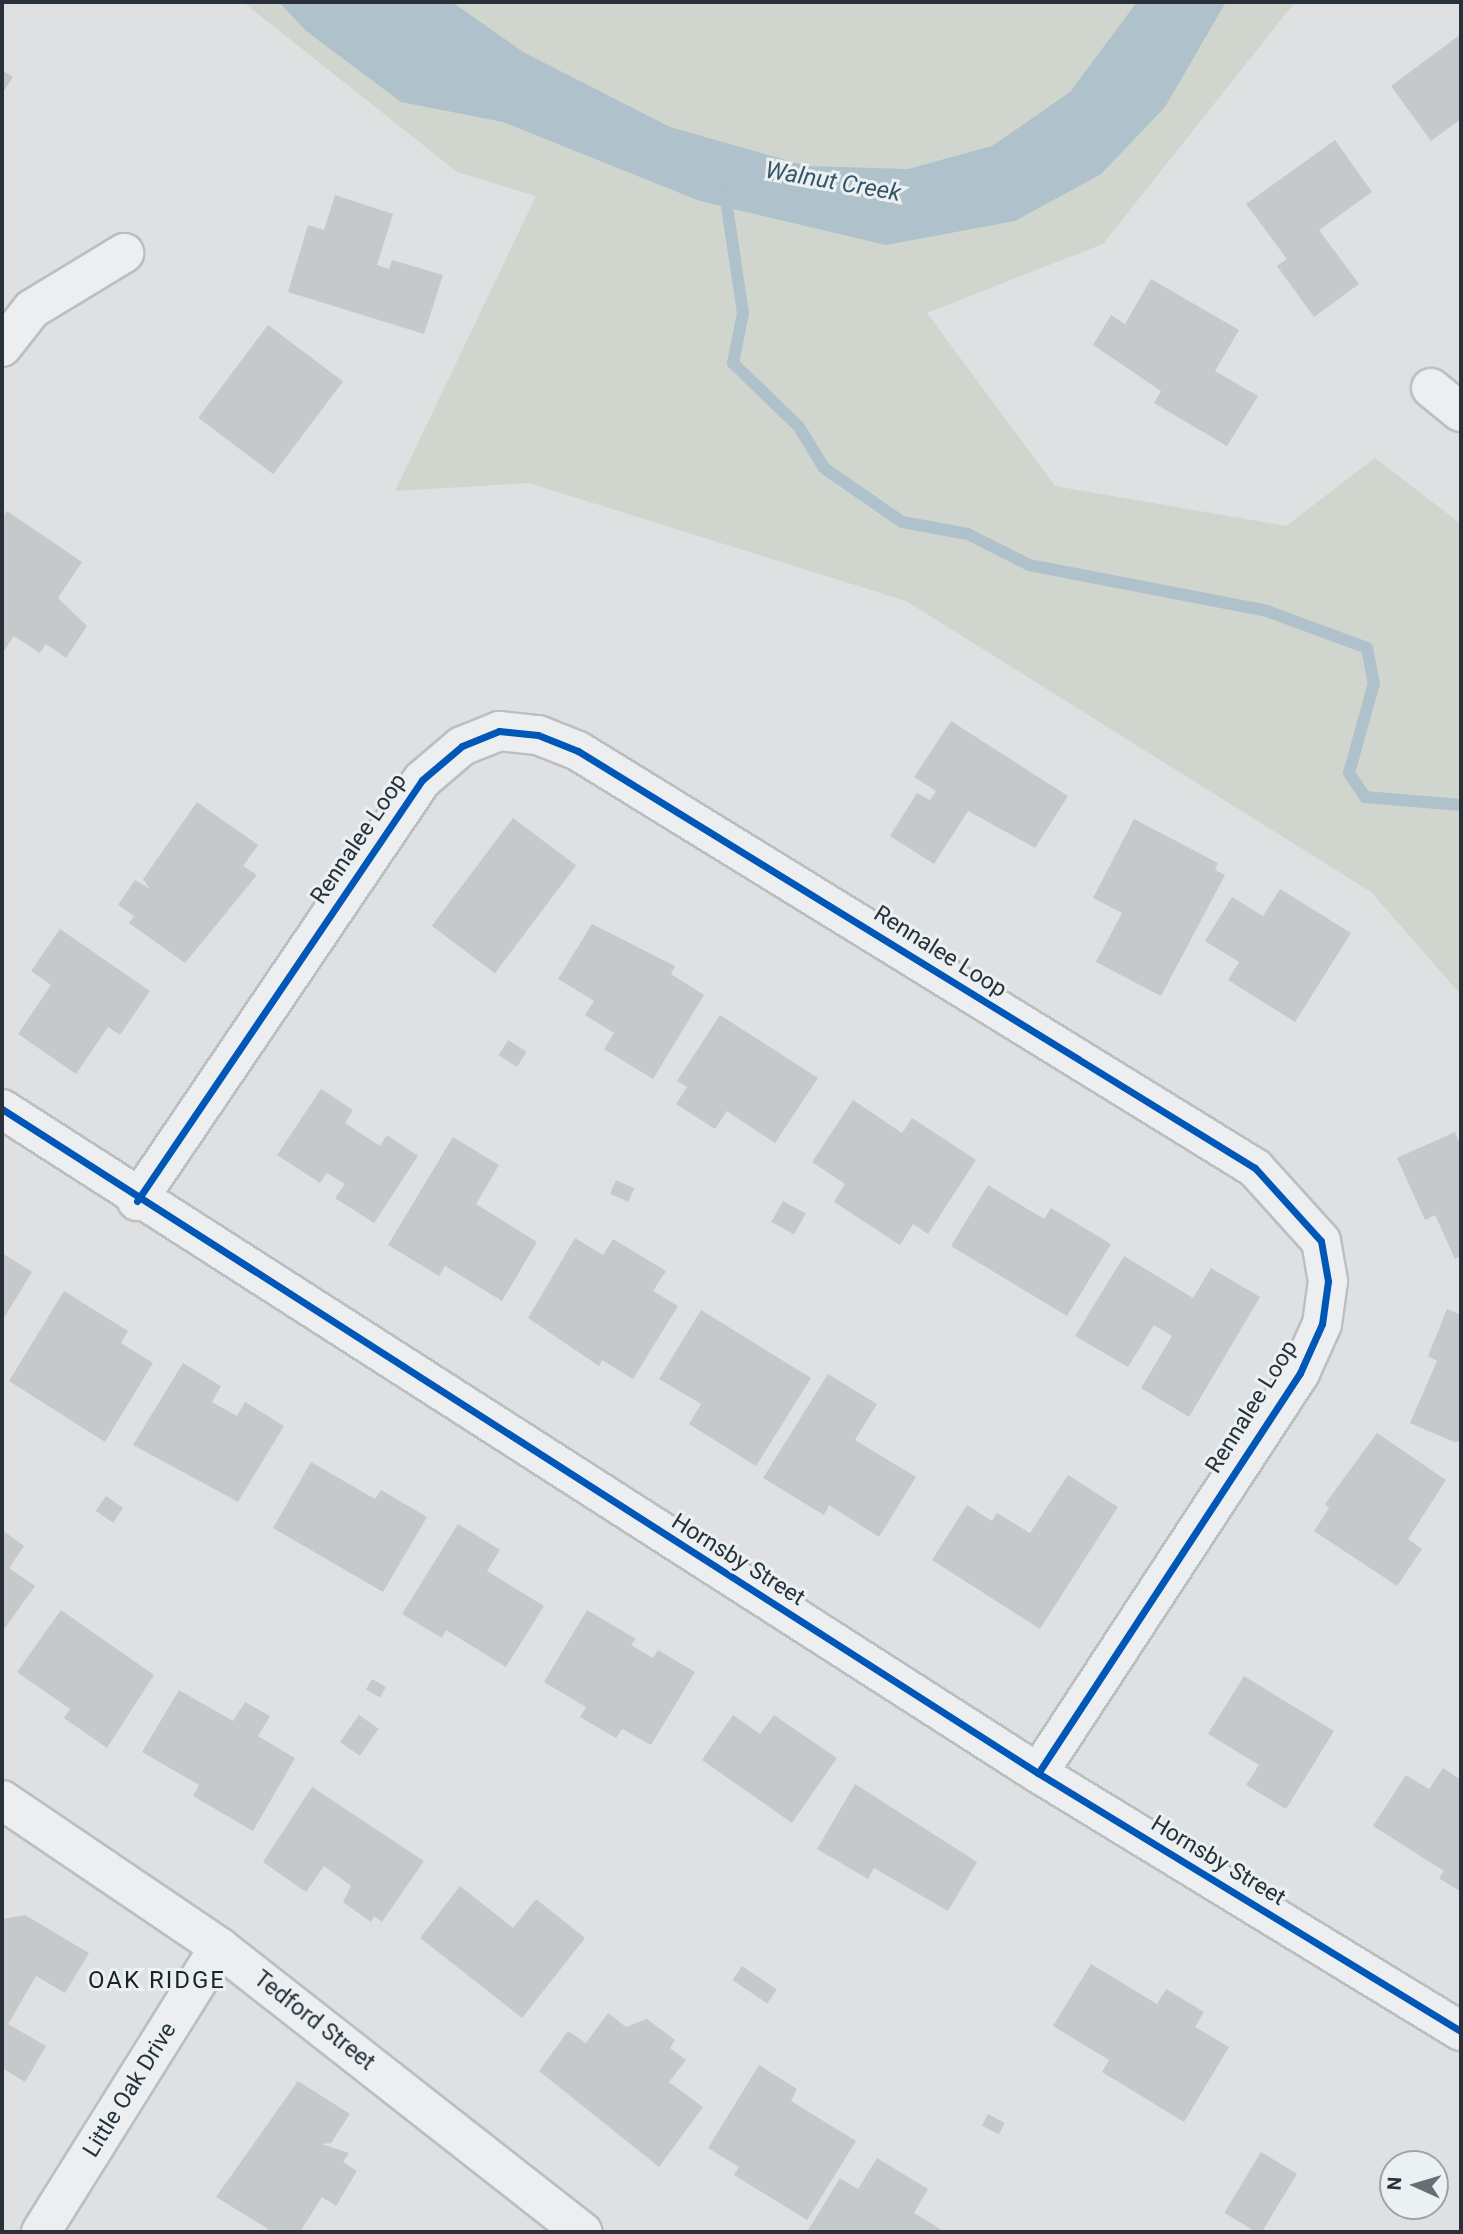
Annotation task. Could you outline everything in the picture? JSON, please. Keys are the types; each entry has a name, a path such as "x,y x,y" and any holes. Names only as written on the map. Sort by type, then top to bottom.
{"street":[{"path":"2,347 32,309 124,253"},
{"path":"1431,388 1461,412"},
{"name":"Rennalee Loop","path":"137,1201 422,780 462,746 499,731 538,735 578,751 1255,1168 1321,1241 1328,1281 1322,1324 1300,1373 1038,1773"},
{"name":"Hornsby Street","path":"2,1109 137,1201 1038,1773 1461,2031"},
{"name":"Tedford Street","path":"2,1800 219,1947 582,2232"},
{"name":"Little Oak Drive","path":"41,2232 219,1947"}],"shaded area":[{"path":"243,2 1295,2 1103,244 927,313 1055,486 1286,526 1375,458 1461,524 1461,995 1371,892 906,601 529,483 395,491 536,196 457,172"}],"water":[{"name":"Walnut Creek","path":"279,2 452,2 523,52 670,127 807,166 908,169 992,146 1070,92 1137,2 1226,2 1165,107 1101,174 1015,221 886,245 700,201 503,122 401,102 306,31"}],"building":[{"path":"1461,34 1461,119 1431,141 1391,86"},
{"path":"2,70 13,77 2,94"},
{"path":"1335,140 1372,192 1319,230 1359,284 1314,317 1277,266 1287,259 1246,204"},
{"path":"335,195 393,214 377,265 389,269 392,260 443,275 424,334 288,292 308,225 324,230"},
{"path":"1151,279 1239,330 1215,371 1258,396 1227,446 1154,403 1161,391 1093,345 1111,315 1125,324"},
{"path":"268,325 343,382 273,474 198,418"},
{"path":"7,511 82,562 58,598 87,626 66,658 46,644 40,653 14,636 2,654 2,519"},
{"path":"951,721 1068,796 1035,848 968,811 934,864 890,836 917,793 930,800 936,791 914,777"},
{"path":"197,802 258,845 243,866 257,875 185,963 129,923 134,916 118,905 135,880 150,889 143,879"},
{"path":"513,818 576,866 495,973 432,926"},
{"path":"1134,819 1218,863 1215,870 1225,875 1161,996 1096,962 1122,913 1093,898"},
{"path":"1280,889 1351,933 1295,1022 1228,980 1239,962 1205,941 1232,897 1263,916"},
{"path":"592,924 675,966 671,974 704,995 653,1079 604,1049 614,1033 585,1015 594,1001 558,979"},
{"path":"60,929 150,991 120,1035 108,1027 76,1074 18,1034 51,985 31,971"},
{"path":"720,1015 818,1078 775,1143 727,1111 715,1129 676,1104 687,1087 677,1081"},
{"path":"508,1040 527,1052 517,1067 498,1055"},
{"path":"321,1089 353,1110 345,1123 380,1146 387,1135 418,1156 374,1223 335,1198 345,1184 327,1173 320,1183 277,1155"},
{"path":"853,1100 902,1133 912,1118 976,1160 928,1234 913,1224 900,1245 834,1202 845,1184 812,1162"},
{"path":"1455,1132 1461,1147 1461,1256 1455,1259 1435,1215 1425,1220 1397,1158"},
{"path":"453,1137 499,1165 476,1204 537,1242 502,1301 445,1266 439,1276 388,1245"},
{"path":"616,1180 634,1188 628,1202 610,1194"},
{"path":"988,1185 1044,1219 1051,1208 1111,1244 1067,1316 951,1246"},
{"path":"783,1201 806,1214 794,1235 771,1222"},
{"path":"575,1238 603,1255 613,1239 666,1271 653,1291 678,1306 633,1379 602,1360 599,1366 528,1318"},
{"path":"2,1253 32,1272 2,1321"},
{"path":"1124,1256 1193,1298 1211,1268 1260,1297 1189,1417 1141,1388 1172,1336 1154,1325 1128,1367 1075,1336"},
{"path":"64,1291 128,1331 121,1343 153,1363 105,1442 9,1381"},
{"path":"1447,1309 1461,1315 1461,1441 1454,1442 1410,1423 1437,1361 1428,1356"},
{"path":"701,1310 811,1378 756,1466 689,1424 701,1404 659,1379"},
{"path":"183,1363 221,1386 212,1402 237,1416 245,1402 284,1426 238,1502 133,1445"},
{"path":"828,1374 877,1404 855,1440 916,1477 879,1537 829,1505 824,1515 763,1478"},
{"path":"1377,1433 1446,1480 1408,1539 1422,1549 1397,1586 1314,1531 1329,1508 1325,1504"},
{"path":"311,1462 375,1499 381,1490 427,1517 383,1592 273,1528"},
{"path":"1068,1475 1118,1507 1040,1629 932,1560 967,1505 992,1521 997,1513 1030,1533"},
{"path":"106,1496 123,1508 113,1523 96,1511"},
{"path":"458,1524 500,1550 487,1571 544,1606 506,1667 446,1630 442,1638 402,1614"},
{"path":"2,1530 24,1546 9,1568 35,1586 2,1632"},
{"path":"61,1610 154,1675 107,1748 64,1718 70,1709 17,1672"},
{"path":"587,1610 636,1639 631,1645 653,1658 658,1650 695,1672 651,1745 622,1729 616,1738 580,1717 586,1707 544,1682"},
{"path":"1244,1676 1334,1731 1286,1809 1246,1785 1259,1765 1208,1734"},
{"path":"372,1679 386,1687 380,1697 366,1689"},
{"path":"179,1690 233,1721 245,1702 270,1716 258,1736 295,1758 253,1831 193,1796 199,1785 142,1752"},
{"path":"359,1715 379,1729 360,1756 340,1742"},
{"path":"733,1715 760,1734 774,1715 837,1758 792,1823 702,1760"},
{"path":"1443,1768 1461,1780 1461,1892 1439,1878 1444,1871 1373,1826 1406,1775 1429,1789"},
{"path":"855,1784 977,1862 948,1911 874,1868 868,1879 817,1849"},
{"path":"312,1787 424,1861 382,1922 374,1916 371,1922 343,1902 351,1886 324,1866 306,1892 263,1862"},
{"path":"460,1886 513,1928 536,1899 585,1938 522,2018 420,1938"},
{"path":"25,1915 89,1953 65,1993 36,1976 8,2024 46,2046 25,2082 2,2068 2,1919"},
{"path":"1091,1964 1157,2004 1166,1989 1204,2012 1195,2027 1229,2047 1184,2122 1102,2072 1109,2060 1053,2026"},
{"path":"742,1966 777,1989 767,2004 732,1980"},
{"path":"608,2013 626,2027 647,2019 675,2040 670,2048 686,2060 669,2082 703,2107 659,2167 539,2071 568,2031 586,2043"},
{"path":"759,2065 797,2089 791,2101 856,2141 807,2220 734,2175 739,2167 708,2148"},
{"path":"298,2081 350,2114 331,2143 322,2144 349,2153 343,2162 357,2171 336,2206 322,2197 300,2232 273,2232 216,2197"},
{"path":"988,2114 1005,2123 999,2134 982,2125"},
{"path":"1261,2152 1297,2174 1262,2232 1256,2232 1224,2213"},
{"path":"877,2158 928,2189 914,2213 945,2232 807,2232 840,2178 858,2189"}],"waterway":[{"path":"725,193 743,313 733,363 799,427 824,468 902,522 968,534 1029,565 1267,611 1367,648 1374,683 1349,773 1365,797 1461,805"}],"cycle path":[{"path":"137,1201 422,780 462,746 499,731 538,735 578,751 1255,1168 1321,1241 1328,1281 1322,1324 1300,1373 1038,1773"},
{"path":"2,1109 1038,1773 1461,2031"}],"district":[{"name":"OAK RIDGE","path":"157,1981"}]}
